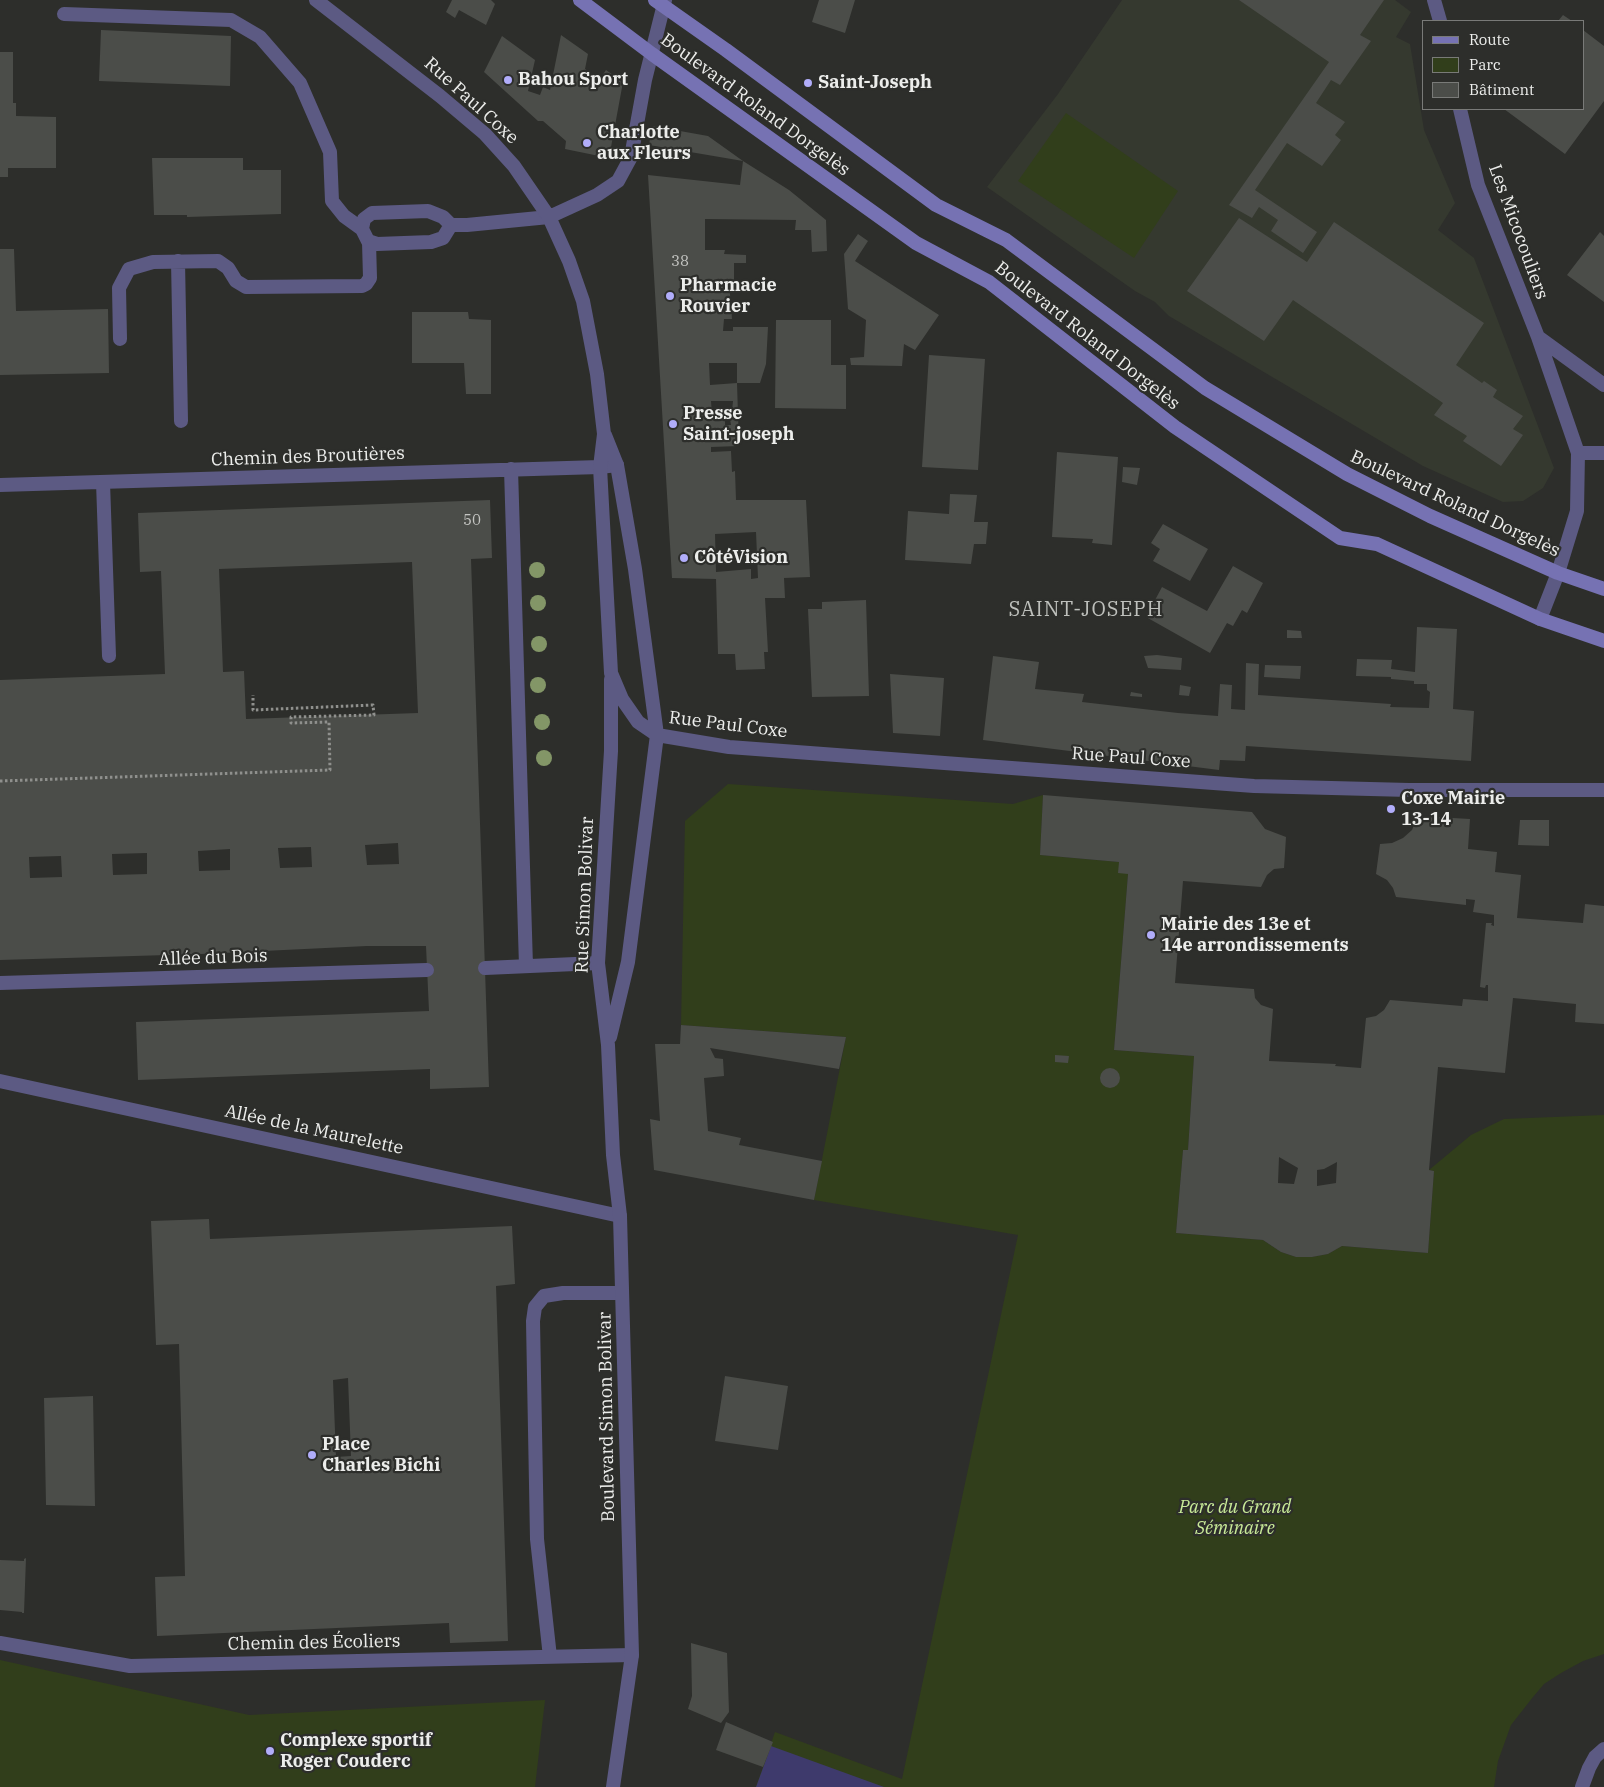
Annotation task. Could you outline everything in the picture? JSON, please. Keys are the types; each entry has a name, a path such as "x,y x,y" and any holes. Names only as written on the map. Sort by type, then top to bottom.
{"main road":[{"name":"Boulevard Roland Dorgelès","path":"580,0 652,54 916,243 989,282 1175,427 1340,538 1377,544 1540,620 1604,641"},
{"name":"Boulevard Roland Dorgelès","path":"661,2 936,205 1006,240 1205,388 1346,474 1430,516 1558,573 1604,589"}],"street":[{"name":"Rue Paul Coxe","path":"316,0 440,96 485,134 514,166 549,217 570,261 583,301 597,374 604,434 600,467 611,673 622,699 638,722 657,735 729,747 1254,786 1409,790 1604,790"},
{"path":"1434,0 1440,20"},
{"path":"362,229 364,218 372,213 428,211 443,217 451,225 549,217 598,194 618,181 631,157 661,2"},
{"path":"64,14 231,20 260,37 300,83 330,152 332,201 344,216 362,229 369,242 370,278 362,286 246,287 236,281 228,268 218,261 153,262 129,269 119,288 120,339"},
{"name":"Les Micocouliers","path":"1460,110 1478,185 1538,337 1578,453 1577,511 1558,573 1540,620"},
{"path":"369,242 377,244 431,242 443,238 451,225"},
{"path":"178,261 181,421"},
{"path":"1538,337 1604,385"},
{"name":"Rue Paul Coxe","path":"604,434 617,465 635,569 657,735"},
{"path":"1578,453 1604,453"},
{"name":"Chemin des Broutières","path":"0,485 617,465"},
{"path":"511,469 526,966"},
{"path":"103,482 109,656"},
{"name":"Rue Simon Bolivar","path":"608,1045 598,963 610,751 611,673"},
{"path":"608,1045 628,962 657,735"},
{"path":"485,968 598,963"},
{"name":"Allée du Bois","path":"0,984 427,970"},
{"name":"Boulevard Simon Bolivar","path":"608,1045 613,1155 620,1216 632,1655 613,1787"},
{"name":"Allée de la Maurelette","path":"0,1081 620,1216"},
{"path":"550,1656 537,1539 533,1322 535,1307 544,1296 563,1293 622,1292"},
{"name":"Chemin des Écoliers","path":"0,1643 130,1666 632,1655"},
{"path":"1582,1787 1588,1768 1604,1749"}],"path":[{"path":"0,781 330,770 329,722 291,723 292,717 374,715 373,706 253,710 253,695"}],"shaded area":[{"path":"1122,0 1395,0 1411,12 1396,37 1410,44 1424,130 1455,203 1438,230 1474,258 1554,468 1543,488 1523,501 1503,502 1423,466 1169,316 1155,302 1135,291 987,187 1058,94"},
{"path":"771,1746 884,1787 756,1787"}],"green space":[{"path":"1066,113 1178,191 1134,258 1018,181"},
{"name":"Parc du Grand Séminaire","path":"728,784 1013,804 1043,795 1040,855 1119,862 1128,874 1114,1050 1194,1056 1188,1150 1183,1150 1176,1233 1263,1240 1281,1252 1296,1257 1328,1254 1342,1246 1428,1253 1434,1171 1429,1170 1471,1135 1504,1119 1604,1115 1604,1654 1583,1661 1561,1673 1544,1684 1533,1697 1511,1725 1498,1761 1494,1787 756,1787 775,1732 902,1779 1018,1235 814,1200 846,1037 681,1025 685,821"},
{"name":"Complexe sportif Roger Couderc","path":"0,1660 249,1715 545,1700 535,1787 0,1787"}],"building":[{"path":"452,0 491,0 495,4 486,25 459,10 455,18 446,12"},
{"path":"819,0 855,0 845,33 812,22"},
{"path":"1239,0 1384,0 1360,35 1371,41 1340,85 1331,80 1316,103 1345,122 1335,135 1341,140 1322,166 1287,143 1255,190 1317,232 1303,253 1271,231 1278,220 1259,207 1252,218 1229,205 1329,62"},
{"path":"1563,15 1570,20 1559,20"},
{"path":"101,30 231,36 230,86 99,81"},
{"path":"1584,31 1604,46 1604,101 1565,154 1505,110 1584,110"},
{"path":"561,35 588,54 585,69 600,79 606,70 623,82 609,158 565,149 566,141 543,121 538,121 484,72 502,36 535,60 528,91 540,95 543,87 550,90"},
{"path":"0,52 13,52 13,103 16,103 16,116 56,117 56,168 8,168 8,177 0,177"},
{"path":"652,126 708,136 743,161 649,145"},
{"path":"152,158 243,158 243,170 281,170 281,214 187,217 187,215 154,215"},
{"path":"743,161 789,190 826,220 827,251 812,252 811,230 795,230 796,220 705,219 705,250 725,250 724,254 746,255 746,263 734,263 734,282 729,282 732,319 724,319 723,331 733,331 733,327 768,327 766,364 760,383 737,383 739,446 711,447 711,452 731,451 732,472 735,471 736,500 806,500 810,577 784,578 785,598 765,598 768,652 764,652 765,669 736,670 735,654 718,654 716,579 672,578 648,175 740,185","holes":["709,363 737,363 737,383 710,385","711,401 733,401 732,411 725,411 731,425 725,425 725,415 712,415","756,532 758,578 751,579 751,569 716,572 715,534"]},
{"path":"1239,218 1307,262 1334,222 1484,323 1456,365 1482,383 1484,381 1497,390 1493,397 1523,416 1513,429 1523,435 1501,466 1463,441 1467,436 1434,415 1443,403 1293,300 1264,341 1187,291"},
{"path":"1600,232 1604,236 1604,302 1567,275"},
{"path":"858,234 868,241 855,261 939,315 915,350 904,344 902,366 851,365 850,358 864,357 866,320 848,309 844,254"},
{"path":"0,249 14,249 16,311 108,309 109,373 0,375"},
{"path":"412,312 468,312 469,319 491,320 491,394 466,394 464,363 412,363"},
{"path":"776,320 831,320 831,365 846,365 846,409 775,408"},
{"path":"929,355 985,359 978,470 922,467"},
{"path":"1057,452 1118,457 1112,545 1092,543 1093,539 1052,537"},
{"path":"1123,467 1140,468 1137,485 1122,482"},
{"path":"950,494 977,495 974,522 988,522 986,544 974,544 971,564 905,560 908,511 949,514"},
{"path":"490,500 492,558 471,559 489,1087 430,1089 430,1069 138,1080 136,1022 429,1011 426,946 367,946 201,954 0,960 0,680 165,674 161,571 140,572 138,513","holes":["412,562 418,713 246,719 244,671 223,672 219,569","398,843 399,864 367,865 365,845","311,847 312,867 280,868 278,848","230,849 230,870 199,871 198,851","147,853 147,874 113,875 112,854","61,856 62,877 30,878 29,857"]},
{"path":"1163,524 1208,549 1190,581 1153,561 1160,549 1151,543"},
{"path":"1233,566 1263,583 1247,613 1242,610 1233,626 1227,623 1210,653 1146,617 1162,587 1207,611"},
{"path":"866,600 869,696 812,697 808,609 822,609 822,602"},
{"path":"1417,627 1457,629 1453,709 1474,711 1471,761 1246,746 1245,761 1220,760 1219,770 983,740 993,656 1039,662 1035,689 1084,694 1082,702 1218,716 1220,684 1232,685 1231,709 1245,710 1246,663 1259,664 1258,695 1391,704 1390,707 1429,708 1430,692 1427,690 1427,684 1414,684 1414,681 1391,679 1391,677 1356,676 1357,659 1392,660 1391,669 1415,672"},
{"path":"1287,630 1301,631 1302,638 1287,638"},
{"path":"1157,655 1182,658 1181,670 1148,668 1144,656"},
{"path":"1265,665 1301,666 1300,679 1264,677"},
{"path":"890,674 944,678 940,736 893,733"},
{"path":"1180,685 1191,687 1189,696 1179,695"},
{"path":"1131,692 1142,694 1142,697 1130,696"},
{"path":"1043,795 1252,812 1265,829 1286,837 1284,868 1274,869 1267,875 1261,887 1183,881 1175,983 1254,989 1255,998 1261,1005 1273,1009 1269,1061 1336,1064 1335,1066 1361,1068 1366,1018 1376,1016 1384,1010 1390,1000 1462,1006 1463,999 1488,1001 1488,985 1485,988 1480,987 1486,923 1492,923 1491,925 1494,926 1494,915 1473,912 1475,900 1466,899 1466,905 1396,897 1393,888 1387,880 1376,874 1380,844 1392,843 1403,838 1412,830 1418,816 1470,819 1468,849 1497,852 1495,872 1521,875 1517,918 1583,923 1585,904 1604,906 1604,1024 1575,1022 1576,1004 1513,998 1505,1073 1438,1067 1429,1170 1434,1171 1428,1253 1342,1246 1328,1254 1296,1257 1281,1252 1263,1240 1176,1233 1183,1150 1188,1150 1194,1056 1114,1050 1128,874 1118,873 1119,862 1040,855","holes":["1279,1157 1298,1168 1294,1184 1278,1183","1337,1162 1336,1183 1317,1186 1317,1170 1324,1169"]},
{"path":"1520,820 1549,820 1549,846 1518,845"},
{"path":"681,1025 846,1037 839,1069 710,1048 715,1058 723,1059 724,1076 704,1078 708,1131 741,1138 739,1145 822,1161 814,1200 654,1170 650,1119 660,1121 655,1044 680,1044"},
{"path":"1055,1055 1069,1056 1068,1063 1055,1062"},
{"path":"1110,1068 1117,1071 1120,1078 1117,1085 1110,1088 1103,1085 1100,1078 1103,1071"},
{"path":"209,1219 210,1239 512,1226 515,1284 496,1286 508,1641 450,1643 449,1623 157,1636 155,1577 185,1576 179,1344 156,1345 151,1221","holes":["348,1378 351,1456 336,1457 333,1380"]},
{"path":"725,1376 788,1386 778,1450 715,1441"},
{"path":"93,1396 95,1506 46,1505 44,1398"},
{"path":"26,1558 24,1613 0,1610 0,1560 24,1561"},
{"path":"691,1643 727,1653 729,1712 721,1723 688,1709 692,1696"},
{"path":"726,1722 773,1742 763,1767 716,1750"}],"place":[{"name":"Bahou Sport","path":"508,80"},
{"name":"Saint-Joseph","path":"808,83"},
{"name":"Charlotte aux Fleurs","path":"587,143"},
{"name":"Pharmacie Rouvier","path":"670,296"},
{"name":"Presse Saint-joseph","path":"673,424"},
{"name":"CôtéVision","path":"684,558"},
{"name":"Coxe Mairie 13-14","path":"1391,809"},
{"name":"Mairie des 13e et 14e arrondissements","path":"1151,935"},
{"name":"Place Charles Bichi","path":"312,1455"},
{"name":"Complexe sportif Roger Couderc","path":"270,1751"}],"district":[{"name":"SAINT-JOSEPH","path":"1086,610"}]}
